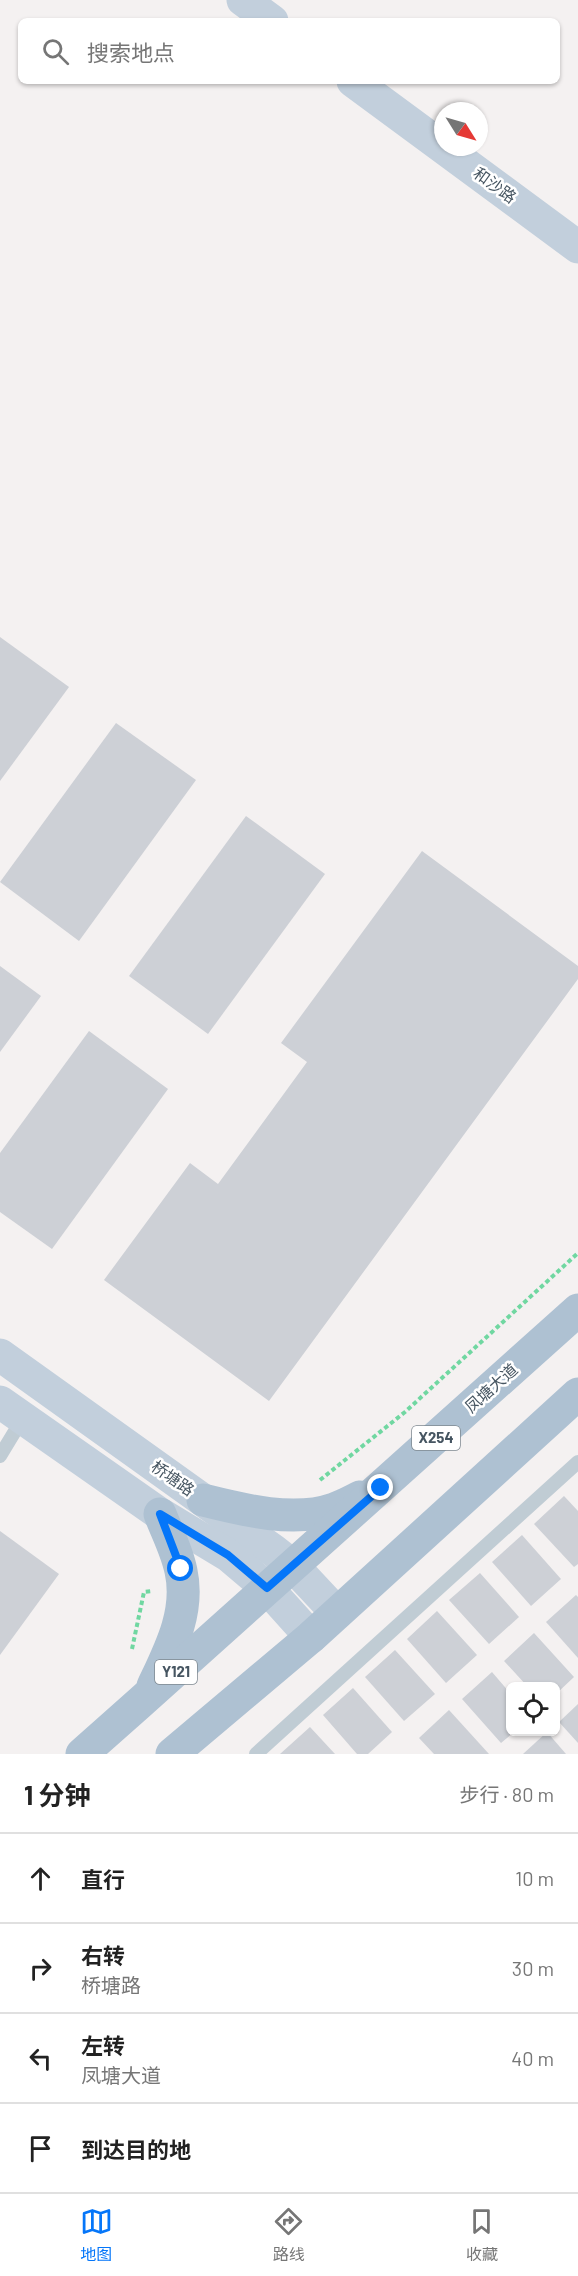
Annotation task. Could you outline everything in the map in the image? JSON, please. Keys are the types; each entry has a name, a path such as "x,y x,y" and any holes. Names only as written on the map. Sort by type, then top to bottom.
{"main road":[{"name":"凤塘大道","path":"82,1754 578,1310"},
{"path":"172,1754 337,1613 578,1394"},
{"path":"203,1500 267,1514 298,1514 333,1509 381,1488"},
{"path":"148,1696 179,1622 184,1590 181,1569 160,1514"}],"street":[{"path":"243,0 268,18"},
{"name":"和沙路","path":"357,84 578,247"},
{"name":"桥塘路","path":"0,1355 293,1566 337,1613"},
{"path":"12,1410 160,1514 228,1555 267,1588 311,1636"}],"lane":[{"path":"0,1456 12,1410"},
{"path":"256,1754 578,1462"}],"path":[{"path":"405,1412 578,1253"},
{"path":"132,1649 144,1592 160,1591"}],"building":[{"path":"0,637 69,687 0,781"},
{"path":"116,723 196,780 79,941 0,882"},
{"path":"246,816 325,874 208,1034 129,976"},
{"path":"422,851 578,966 578,979 269,1401 104,1280 190,1163 218,1184 307,1062 281,1043"},
{"path":"0,966 41,996 0,1052"},
{"path":"89,1031 168,1089 52,1249 0,1212 0,1153"},
{"path":"564,1496 578,1511 578,1564 574,1567 534,1524"},
{"path":"0,1531 59,1574 0,1655"},
{"path":"522,1535 561,1579 531,1606 492,1562"},
{"path":"480,1573 519,1617 489,1644 449,1600"},
{"path":"576,1595 578,1597 578,1658 546,1622"},
{"path":"437,1611 477,1655 446,1683 407,1639"},
{"path":"534,1633 574,1677 560,1690 560,1682 523,1682 504,1661"},
{"path":"395,1650 435,1694 404,1721 365,1677"},
{"path":"492,1672 506,1688 506,1736 509,1736 501,1743 462,1699"},
{"path":"353,1688 392,1732 368,1754 357,1754 323,1715"},
{"path":"578,1704 578,1743 560,1723"},
{"path":"449,1710 489,1754 434,1754 419,1738"},
{"path":"310,1727 335,1754 280,1754"},
{"path":"543,1736 550,1736 566,1754 523,1754"}],"route":[{"path":"181,1569 160,1514 228,1555 267,1588 381,1488"}]}
